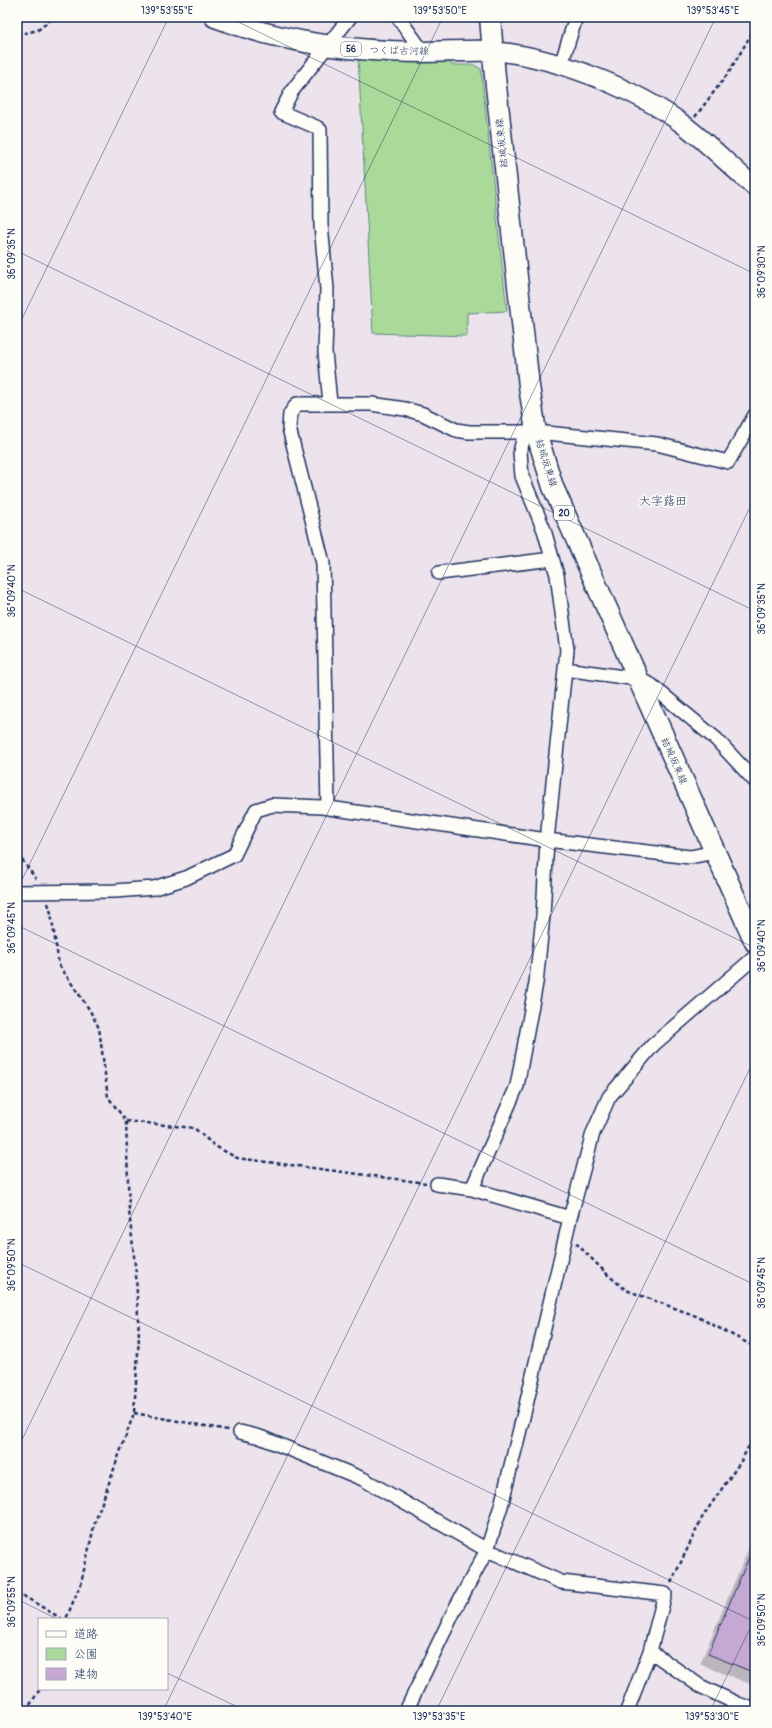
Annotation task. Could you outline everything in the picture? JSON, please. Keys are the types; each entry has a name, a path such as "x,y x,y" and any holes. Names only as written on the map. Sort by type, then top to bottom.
{"main road":[{"name":"つくば古河線","path":"215,17 279,38 327,47 356,50 423,52 465,50 492,51"},
{"name":"結城坂東線","path":"490,17 492,51 521,321 530,432 755,942"}],"street":[{"path":"330,403 325,352 327,289 321,225 320,130 281,112 292,91 350,17"},
{"path":"398,17 423,52"},
{"path":"561,65 576,17"},
{"path":"492,51 520,54 561,65 622,89 655,106 687,128 755,187"},
{"path":"328,808 323,563 289,428 290,414 297,404 371,404 405,409 423,414 456,430 468,432 530,432 657,444 728,462 755,415"},
{"path":"472,1189 517,1086 536,983 543,916 547,840 567,650 557,575 544,530 522,476 520,452 530,432"},
{"path":"439,573 552,559"},
{"path":"565,669 638,679 656,690 716,739 755,781"},
{"path":"17,892 115,891 154,888 186,878 234,856 256,810 272,805 328,808 547,840 690,857 714,852"},
{"path":"406,1711 487,1550 501,1506 570,1218 593,1133 609,1097 653,1045 755,957"},
{"path":"437,1184 472,1189 570,1218"},
{"path":"240,1432 260,1437 363,1479 487,1550 561,1582 665,1594 650,1651 627,1711"},
{"path":"650,1651 700,1686 738,1704 755,1710"}],"path":[{"path":"17,35 38,30 54,17"},
{"path":"687,128 729,72 755,28"},
{"path":"17,847 20,857 44,891 51,913 59,965 89,1010 99,1028 108,1097 126,1121 129,1211 136,1274 139,1337 134,1412 95,1522 80,1583 66,1618"},
{"path":"126,1121 194,1128 215,1146 237,1158 437,1184"},
{"path":"567,1234 608,1275 626,1290 696,1316 755,1347"},
{"path":"134,1412 240,1432"},
{"path":"665,1594 703,1516 741,1461 755,1434"},
{"path":"17,1592 60,1618"},
{"path":"26,1711 39,1690"}],"green space":[{"path":"358,55 449,60 451,65 474,65 481,69 507,311 467,313 467,336 373,333"}],"building":[{"path":"755,1543 755,1673 708,1654"}],"district":[{"name":"大字蕗田","path":"663,501"}]}
